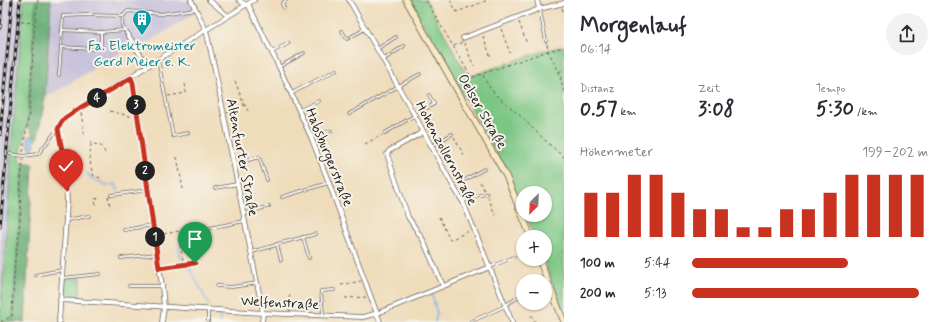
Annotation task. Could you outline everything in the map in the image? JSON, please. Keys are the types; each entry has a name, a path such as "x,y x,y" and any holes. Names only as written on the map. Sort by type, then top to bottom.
{"main road":[{"name":"Oelser Straße","path":"406,0 506,176 527,230"},
{"path":"542,266 564,322"}],"street":[{"name":"Altenfurter Straße","path":"191,0 206,30 215,70 263,313 262,322"},
{"path":"208,0 228,16"},
{"path":"239,0 247,5"},
{"path":"59,322 67,202 65,166 58,129 60,124 65,118 80,108 131,78 147,66 254,0"},
{"name":"Hohenzollernstraße","path":"349,0 463,202 512,322"},
{"path":"537,0 539,8"},
{"path":"463,40 481,31 539,8 562,3"},
{"name":"Habsburgerstraße","path":"247,5 300,110 329,183 380,322"},
{"path":"126,32 147,66"},
{"path":"131,78 133,83 162,286 164,306 162,322"},
{"path":"423,132 389,151 387,154 408,217 423,240 443,286"},
{"name":"Welfenstraße","path":"60,300 263,313 363,317 378,314 490,267"},
{"path":"320,322 321,316"}],"lane":[{"path":"284,8 282,4 286,0"},
{"path":"539,8 546,40"},
{"path":"126,32 122,26 123,16 128,11 161,14 195,9"},
{"path":"59,75 63,16 123,16"},
{"path":"342,31 347,39 366,29"},
{"path":"62,30 126,32"},
{"path":"61,48 94,48 101,46 101,32"},
{"path":"377,49 396,37"},
{"path":"272,52 289,43"},
{"path":"383,60 404,46"},
{"path":"279,67 304,53"},
{"path":"158,60 173,136 188,133"},
{"path":"292,93 336,70"},
{"path":"349,114 420,74"},
{"path":"385,133 434,104 429,95"},
{"path":"300,110 319,101"},
{"path":"10,154 23,156 38,154 58,129"},
{"path":"311,137 331,131"},
{"path":"431,146 452,134"},
{"path":"233,165 259,157 267,180"},
{"path":"453,186 484,169"},
{"path":"282,197 329,183"},
{"path":"215,188 237,184"},
{"path":"109,195 148,190"},
{"path":"463,202 479,195 487,194"},
{"path":"243,214 269,206"},
{"path":"66,220 89,216"},
{"path":"204,228 244,221"},
{"path":"124,230 153,226"},
{"path":"251,252 316,234"},
{"path":"303,237 309,258"},
{"path":"277,244 281,260"},
{"path":"121,258 157,254"},
{"path":"490,267 514,257"},
{"path":"159,268 195,263"},
{"path":"35,275 63,270"},
{"path":"62,278 100,274"},
{"path":"217,286 232,287 257,283"},
{"path":"129,286 162,286"},
{"path":"321,316 321,291 334,290"},
{"path":"470,322 516,299"},
{"path":"208,309 208,322"}],"path":[{"path":"1,322 12,316 15,257 21,208 20,189 29,113 34,23 38,0"},
{"path":"426,0 470,75 475,77 548,51 564,47"},
{"path":"450,0 457,12 488,0"},
{"path":"562,3 564,15"},
{"path":"517,17 527,44"},
{"path":"21,22 34,23"},
{"path":"499,24 510,53"},
{"path":"481,31 491,58"},
{"path":"454,47 463,40 474,66"},
{"path":"546,40 548,51 559,72 564,92"},
{"path":"559,72 564,69"},
{"path":"483,74 488,87 498,98 518,114 564,157"},
{"path":"235,81 248,111"},
{"path":"165,97 186,92 185,82"},
{"path":"223,115 245,105"},
{"path":"80,108 85,137 91,143 101,146 106,154"},
{"path":"110,112 138,117"},
{"path":"365,144 385,133"},
{"path":"452,134 464,157"},
{"path":"91,143 89,154 92,173 94,176 101,178"},
{"path":"177,157 183,189"},
{"path":"480,182 484,190 480,192"},
{"path":"487,194 495,215"},
{"path":"109,195 110,206"},
{"path":"96,205 95,199 99,197"},
{"path":"439,217 450,240 474,229"},
{"path":"154,236 204,228"},
{"path":"178,239 184,265"},
{"path":"341,285 365,280"},
{"path":"289,314 289,297 291,295"},
{"path":"345,298 371,296"},
{"path":"531,315 535,322"}],"shaded area":[{"path":"0,0 24,0 10,164 0,319"},
{"path":"51,0 188,0 195,13 134,51 131,46 45,98"}],"green space":[{"path":"24,0 36,0 27,124 19,161 24,162 12,322 0,322 10,164"},
{"path":"36,0 51,0 45,98 37,141 27,124"},
{"path":"410,0 426,0 468,77 543,51 564,46 564,312 552,282 552,274 549,274 546,266 552,266 552,230 531,230 529,222 552,222 552,186 516,186 516,192 502,163"},
{"path":"24,162 33,164 25,322 12,322"},
{"path":"81,277 80,299 64,297 65,279"}],"water":[{"path":"30,135 34,137 35,146 32,149 29,147 28,139"}],"waterway":[{"path":"87,173 90,177 102,182 105,186 116,184 118,191"},
{"path":"179,247 182,262"},
{"path":"190,268 209,305"},
{"path":"432,295 437,313 435,322"},
{"path":"214,314 220,316 220,322"}],"railway":[{"path":"0,28 2,0"},
{"path":"0,135 12,0"},
{"path":"0,227 20,0"}],"place":[{"name":"Fa. Elektromeister Gerd Meier e. K.","path":"142,36"}],"route":[{"path":"66,190 65,166 58,129 61,123 65,118 80,108 131,78 133,83 159,268 195,263"}]}
